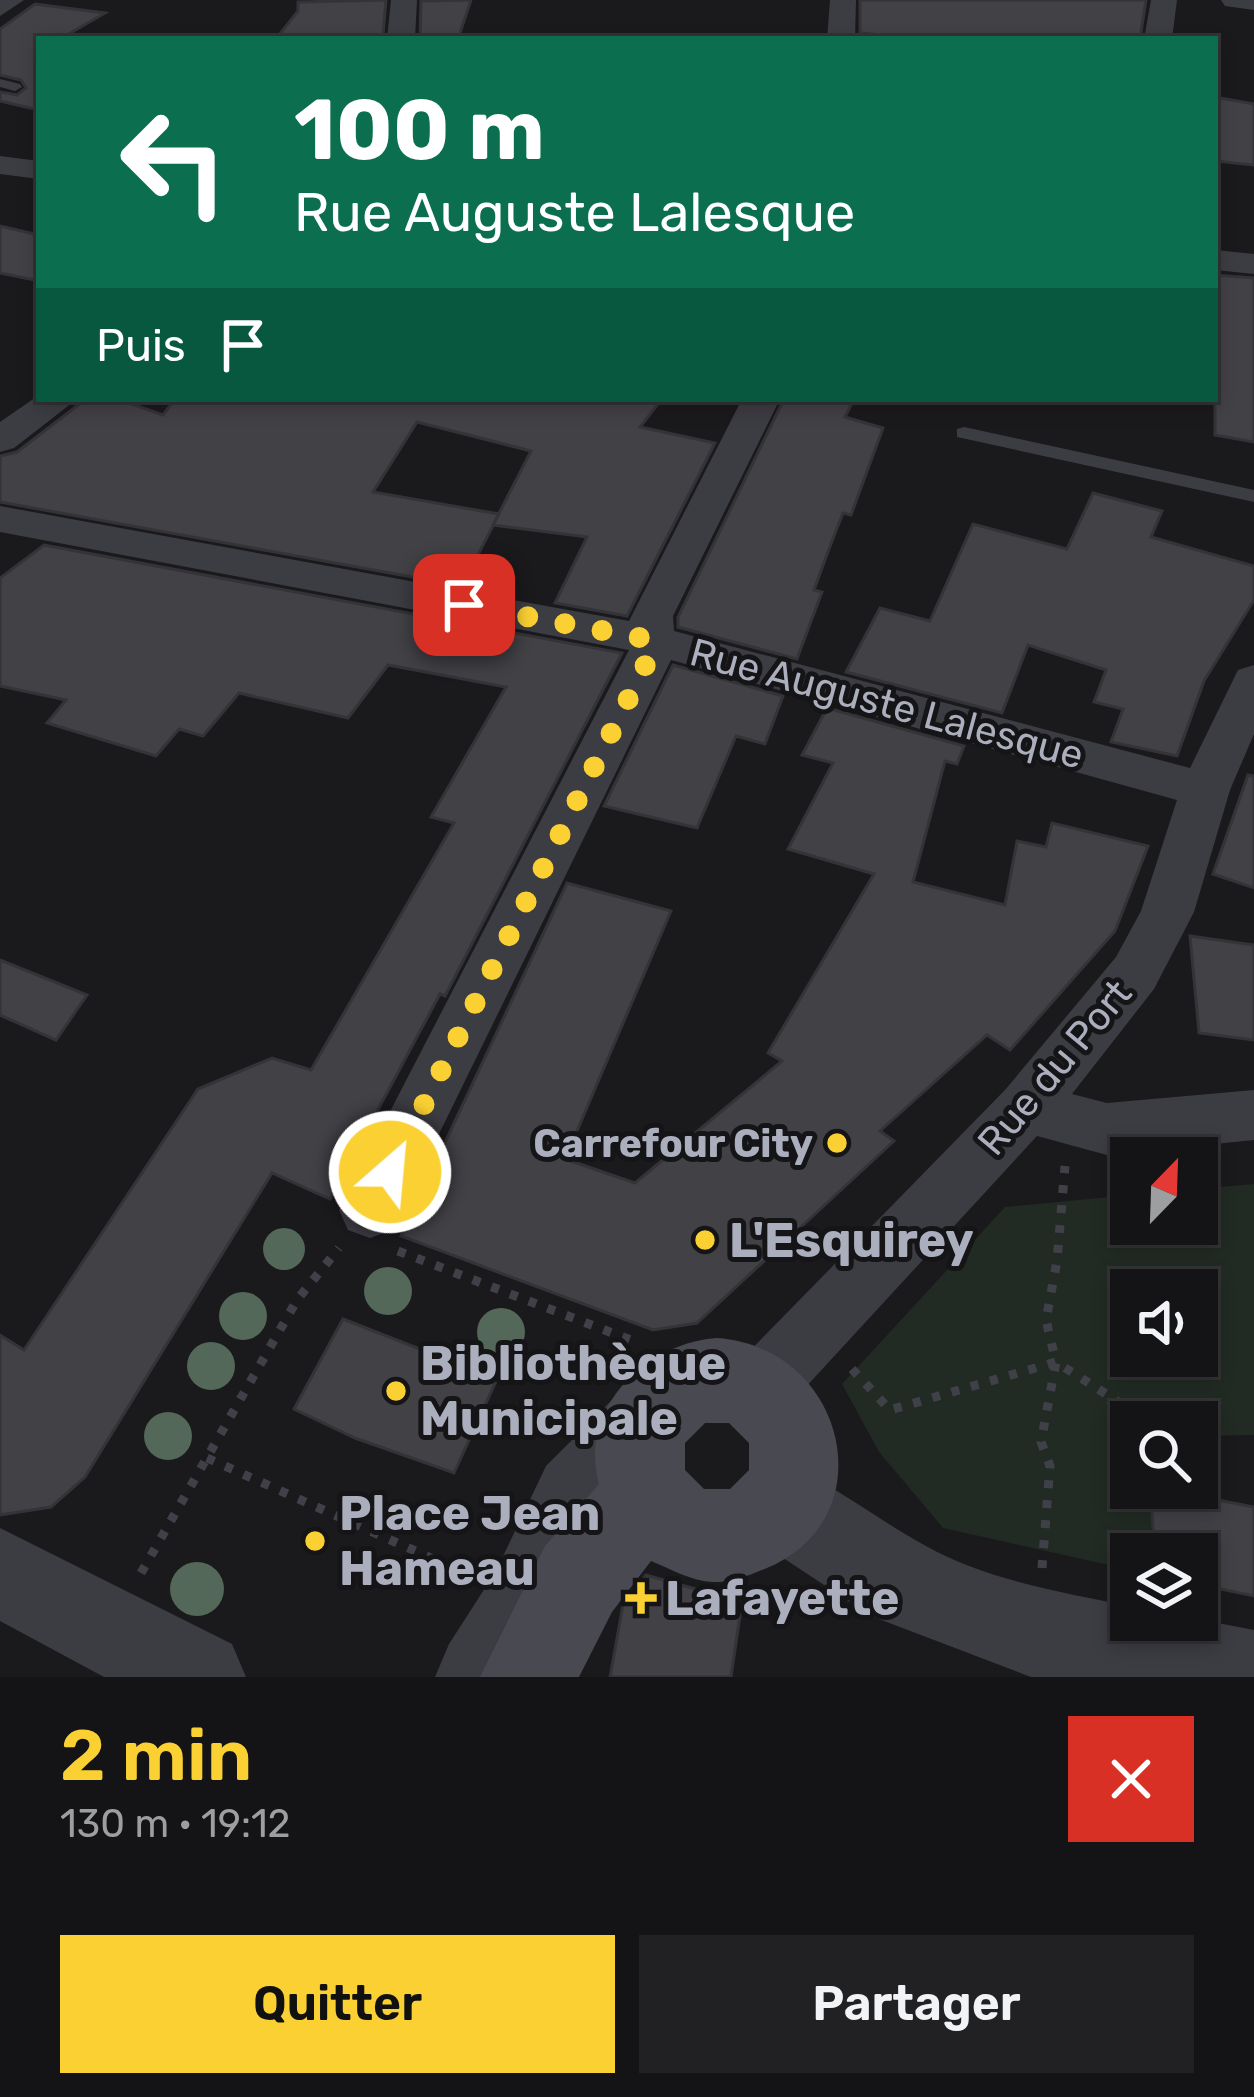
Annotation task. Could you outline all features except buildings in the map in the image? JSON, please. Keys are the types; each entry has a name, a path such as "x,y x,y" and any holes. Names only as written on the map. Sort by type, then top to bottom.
{"main road":[{"path":"529,1677 603,1539 620,1521 649,1424 654,1408 690,1383 734,1383 755,1392 775,1408 789,1431 795,1456 793,1482 764,1523 742,1534 716,1537 670,1520 649,1424"}],"street":[{"path":"0,8 11,0"},
{"path":"401,36 404,0"},
{"path":"841,36 843,0"},
{"path":"1158,36 1164,0"},
{"path":"1234,0 1254,2"},
{"path":"0,165 36,170"},
{"path":"1218,260 1254,264"},
{"path":"0,391 36,398"},
{"path":"0,440 54,402"},
{"path":"361,1221 652,652 648,639 651,616 759,402"},
{"name":"Rue Auguste Lalesque","path":"0,519 648,639 1205,790"},
{"name":"Rue du Port","path":"755,1392 814,1327 1048,1114 1167,912 1205,790 1254,680"},
{"path":"1048,1114 1108,1129 1254,1115"},
{"path":"482,1677 528,1603 577,1497 649,1424"},
{"path":"781,1505 902,1585 1038,1634 1254,1676"},
{"path":"0,1573 200,1677"}],"lane":[{"path":"964,433 1254,496"}],"path":[{"path":"1043,1550 1050,1466 1040,1442 1056,1362 1045,1336 1044,1306 1056,1268 1048,1114"},
{"path":"133,1588 297,1300 361,1221 631,1341 649,1424"},
{"path":"814,1327 890,1410 1056,1362 1117,1401"},
{"path":"207,1458 488,1583"}],"shaded area":[{"path":"1254,1184 1254,1435 1218,1436 1218,1401 1110,1401 1110,1509 1152,1509 1153,1533 1110,1533 1110,1565 943,1528 879,1452 842,1384 1005,1207 1110,1197 1110,1245 1218,1245 1218,1187"}],"place":[{"name":"Carrefour City","path":"837,1143"},
{"name":"L'Esquirey","path":"705,1240"},
{"name":"Bibliothèque Municipale","path":"396,1391"},
{"name":"Place Jean Hameau","path":"315,1541"},
{"name":"Lafayette","path":"641,1598"}],"route":[{"path":"390,1172 652,652 648,639 464,605"}]}
